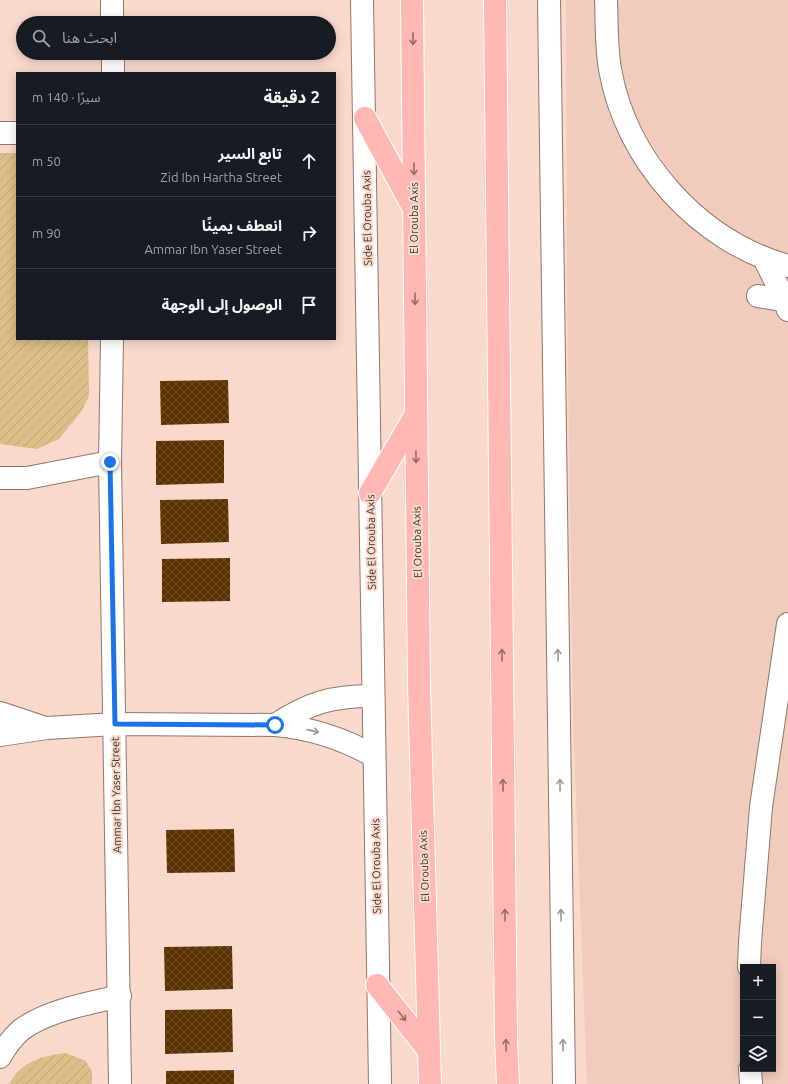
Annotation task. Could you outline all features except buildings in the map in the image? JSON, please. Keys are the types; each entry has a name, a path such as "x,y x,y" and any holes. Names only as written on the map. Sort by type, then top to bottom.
{"main road":[{"name":"El Orouba Axis","path":"412,0 419,686 430,1084"},
{"path":"495,0 508,1084"},
{"path":"365,118 414,209"},
{"path":"370,493 416,415"},
{"path":"377,985 429,1051"}],"street":[{"path":"112,0 112,16"},
{"name":"Side El Orouba Axis","path":"362,0 365,118 372,696 380,1084"},
{"path":"549,0 564,1084"},
{"path":"606,0 607,44 610,70 624,115 638,145 668,189 694,214 730,241 764,258 788,266"},
{"path":"113,60 113,72"},
{"path":"0,133 16,133"},
{"path":"764,258 787,304"},
{"path":"758,296 787,304"},
{"name":"Ammar Ibn Yaser Street","path":"112,340 110,462 120,996 120,1084"},
{"path":"0,478 27,478 110,462"},
{"path":"749,964 760,807 788,624"},
{"path":"275,725 296,711 321,701 346,696 372,696"},
{"path":"0,713 47,728"},
{"path":"0,735 47,728 115,724 275,725 296,727 330,735 356,746 374,756"},
{"path":"0,1057 5,1048 21,1030 43,1019 67,1010 120,996"},
{"path":"750,1072 751,1084"}],"shaded area":[{"path":"566,0 788,0 788,1084 587,1084 573,717 567,303"},
{"path":"0,153 16,153 16,340 88,340 89,396 81,412 59,439 37,449 0,444"},
{"path":"66,1053 86,1061 92,1072 92,1084 9,1084 20,1070 33,1061 48,1056"}],"route":[{"path":"110,462 115,724 275,725"}]}
